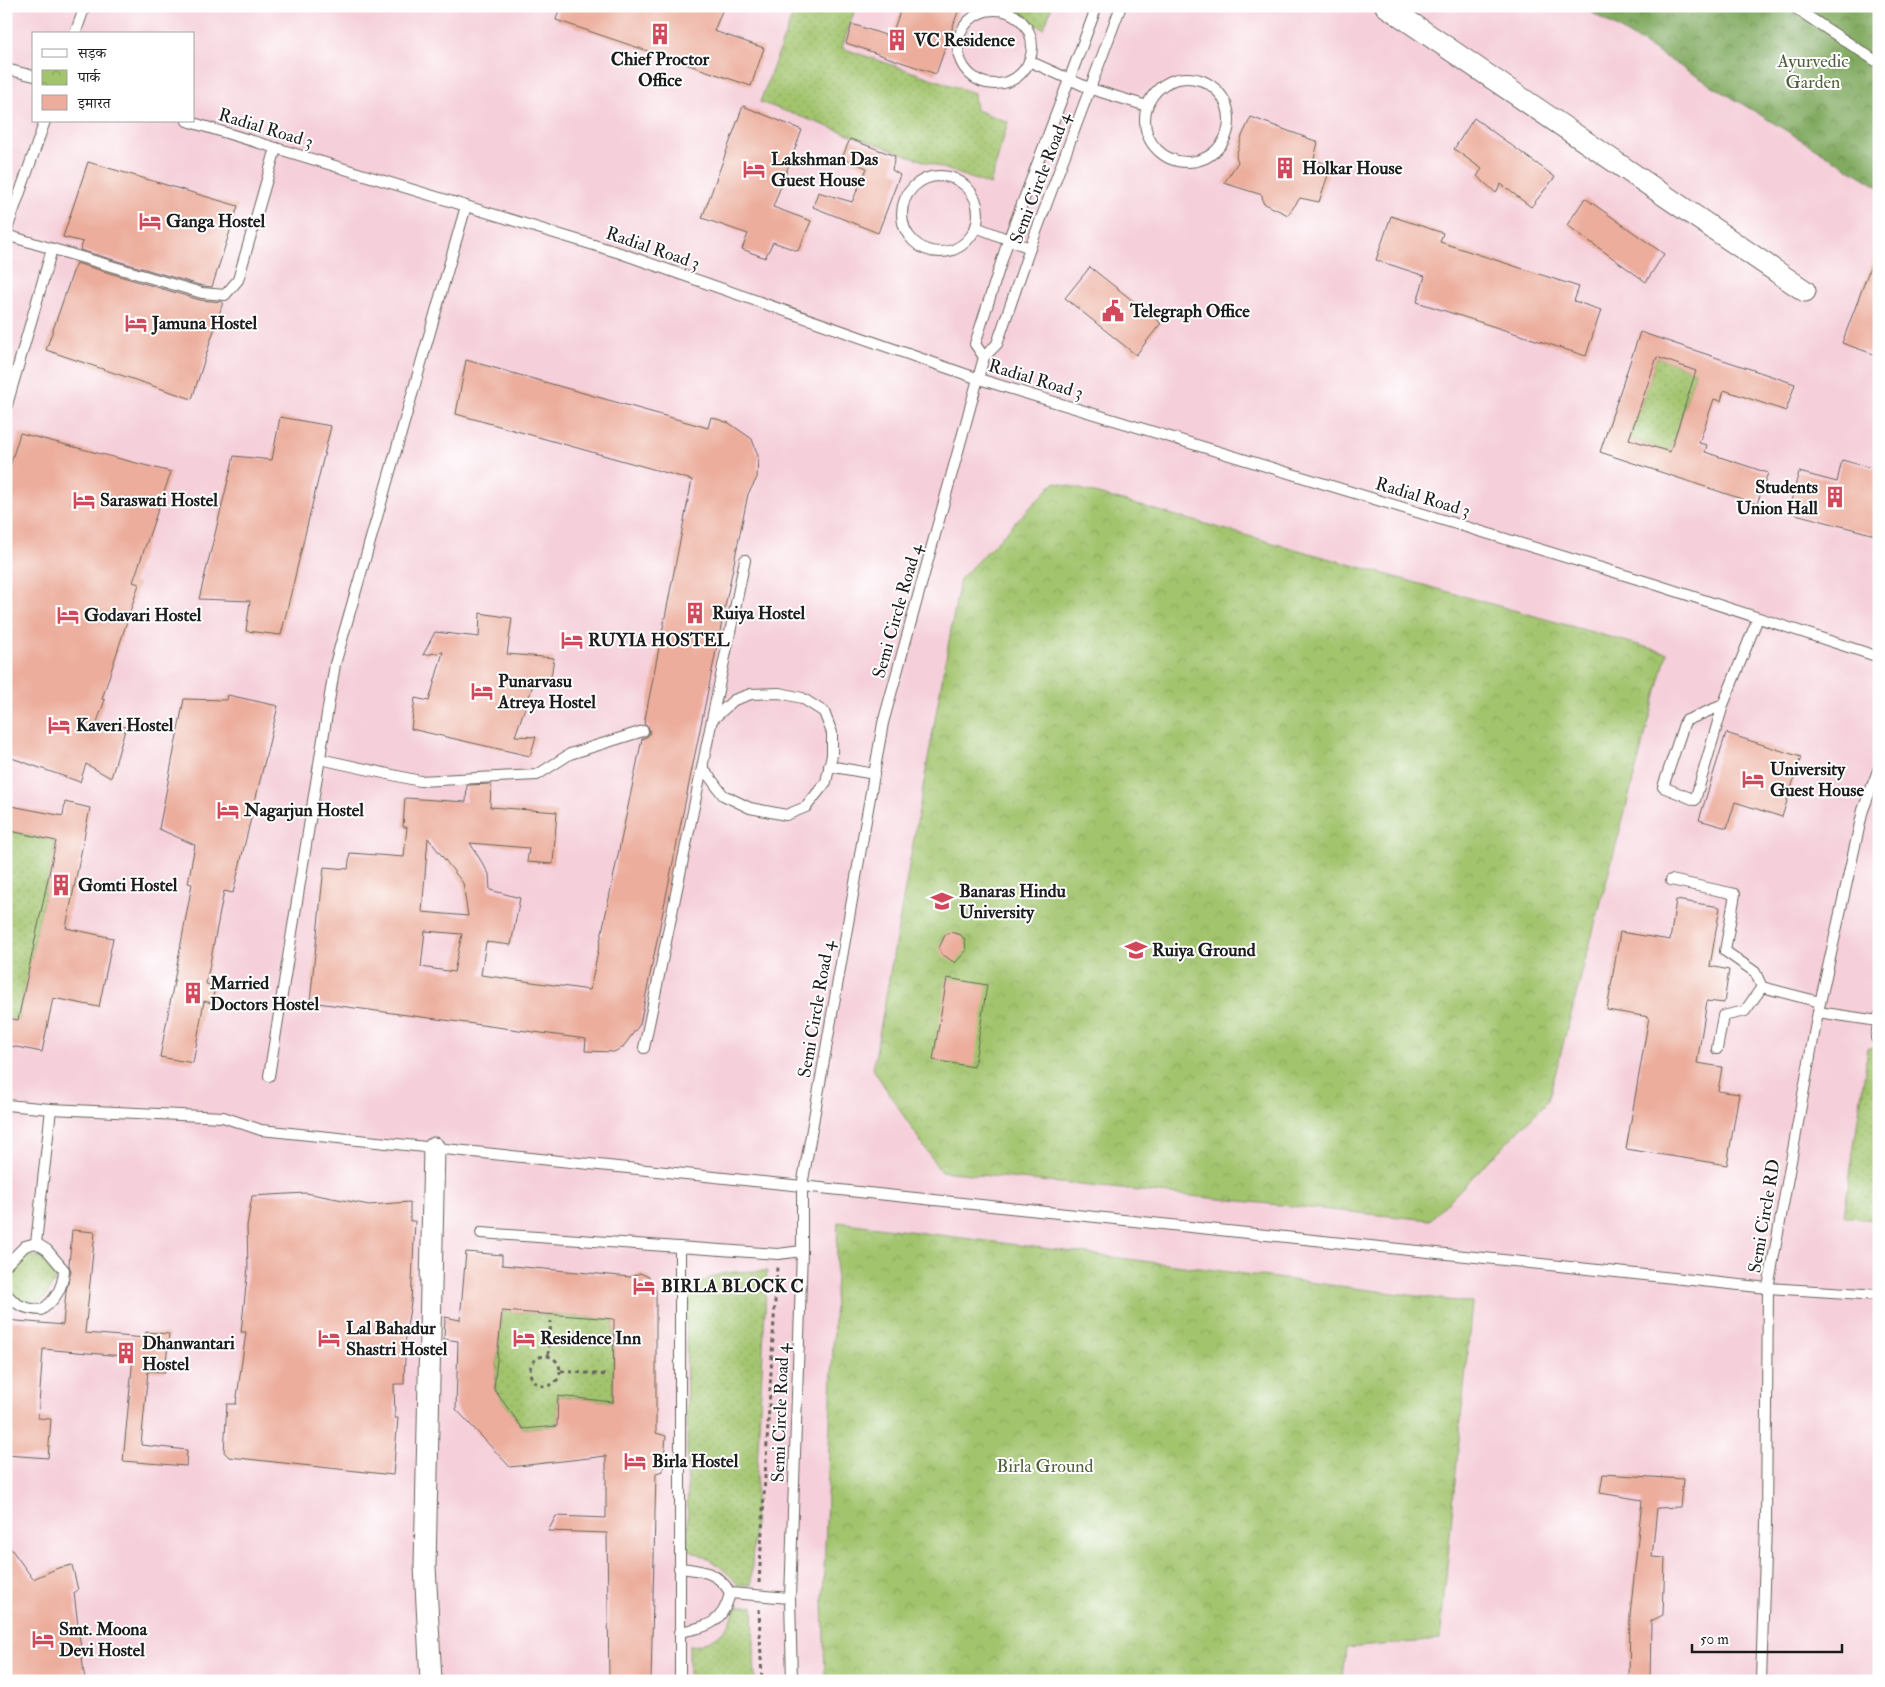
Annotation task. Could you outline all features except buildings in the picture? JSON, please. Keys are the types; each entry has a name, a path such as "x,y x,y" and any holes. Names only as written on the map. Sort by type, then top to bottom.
{"street":[{"path":"1386,6 1805,291"},
{"path":"431,1681 425,1566 434,1148"}],"lane":[{"path":"77,32 85,6"},
{"name":"Semi Circle Road 4","path":"984,357 975,344 1008,241 1097,6"},
{"name":"Semi Circle Road 4","path":"792,1681 790,1598 802,1251 802,1186 883,722 984,357 997,344 1030,248 1121,6"},
{"path":"1792,6 1879,63"},
{"path":"990,11 1002,11 1014,16 1024,25 1030,36 1032,49 1029,61 1018,75 1003,83 980,82 963,67 958,56 960,33 967,22 978,15 990,11"},
{"path":"1029,61 1091,89 1147,106"},
{"path":"6,69 32,76"},
{"path":"1192,78 1206,82 1218,91 1226,103 1229,117 1228,131 1222,143 1213,153 1201,160 1188,162 1174,160 1162,154 1153,145 1147,133 1145,120 1147,106 1154,94 1165,84 1178,79 1192,78"},
{"path":"45,122 6,234 202,293 225,296 238,280 276,148"},
{"name":"Radial Road 3","path":"190,122 620,253 979,379 1645,581 1879,657"},
{"path":"941,176 952,178 963,184 971,193 976,203 978,215 976,227 961,246 939,253 927,250 916,245 908,236 901,214 904,202 909,191 918,183 929,178 941,176"},
{"path":"269,1076 335,664 466,206"},
{"path":"976,227 1030,248"},
{"path":"6,408 52,249"},
{"path":"644,1048 703,768 702,745 712,720 745,560"},
{"path":"1723,705 1685,720 1663,787 1695,800 1723,705 1758,618"},
{"path":"703,768 723,795 750,808 786,814 806,807 826,782 829,766 832,733 824,712 802,698 780,693 751,694 734,700 712,720"},
{"path":"320,759 420,781 537,775 570,754 643,731"},
{"path":"829,766 874,774"},
{"name":"Semi Circle RD","path":"1762,1681 1766,1523 1768,1288 1819,1007 1863,810 1879,768"},
{"path":"1671,880 1736,894 1725,951 1755,972 1762,987 1819,1007 1878,1018 1876,1038 1879,1038"},
{"path":"1717,1050 1722,1016 1746,1011 1762,987"},
{"path":"6,1104 50,1109 223,1117 260,1130 1768,1288 1879,1295"},
{"path":"36,1243 50,1109"},
{"path":"480,1233 778,1254 802,1251"},
{"path":"6,1265 25,1246 36,1243 47,1250 64,1270 60,1288 54,1298 41,1310 31,1310 19,1306 6,1293"},
{"path":"680,1247 680,1681"},
{"path":"679,1568 708,1572 726,1585 730,1593 727,1608 718,1620 700,1628 679,1632"},
{"path":"730,1593 790,1598"}],"path":[{"path":"762,1681 759,1595 778,1254"},
{"path":"548,1355 551,1321"},
{"path":"548,1355 559,1363 561,1371 557,1381 548,1386 538,1384 530,1376 530,1366 537,1357 548,1355"},
{"path":"561,1371 609,1375"}],"shaded area":[{"name":"Banaras Hindu University","path":"6,6 1879,6 1879,1681 6,1681"}],"green space":[{"path":"796,6 856,6 842,48 974,93 976,110 1008,122 990,185 760,102"},
{"path":"986,6 1052,6 1044,28"},
{"name":"Ayurvedic Garden","path":"1581,6 1879,6 1879,187"},
{"path":"1657,357 1696,371 1670,452 1629,439"},
{"path":"1055,482 1667,653 1548,1101 1430,1220 940,1171 873,1069 960,579"},
{"path":"6,830 56,841 18,1020 6,1018"},
{"path":"1868,1048 1879,1048 1879,1221 1844,1216"},
{"name":"Birla Ground","path":"838,1222 1472,1303 1440,1640 1346,1648 1343,1681 825,1681 823,1598"},
{"path":"30,1256 40,1258 48,1263 56,1279 45,1298 38,1302 22,1302 16,1298 8,1284 15,1266"},
{"path":"767,1271 751,1585 738,1585 716,1564 688,1549 686,1304 692,1292 710,1278 731,1272"},
{"path":"502,1311 614,1319 613,1402 558,1396 557,1426 523,1429 494,1389"},
{"path":"736,1606 753,1606 755,1681 689,1681 689,1646 707,1642 723,1631 731,1620"}],"place":[{"name":"Chief Proctor Office","path":"660,34"},
{"name":"VC Residence","path":"897,40"},
{"name":"Holkar House","path":"1285,168"},
{"name":"Lakshman Das Guest House","path":"754,169"},
{"name":"Ganga Hostel","path":"150,221"},
{"name":"Telegraph Office","path":"1113,311"},
{"name":"Jamuna Hostel","path":"136,323"},
{"name":"Students Union Hall","path":"1835,497"},
{"name":"Saraswati Hostel","path":"84,500"},
{"name":"Ruiya Hostel","path":"695,613"},
{"name":"Godavari Hostel","path":"68,615"},
{"name":"RUYIA HOSTEL","path":"572,640"},
{"name":"Punarvasu Atreya Hostel","path":"482,691"},
{"name":"Kaveri Hostel","path":"59,725"},
{"name":"University Guest House","path":"1753,779"},
{"name":"Nagarjun Hostel","path":"228,810"},
{"name":"Gomti Hostel","path":"61,885"},
{"name":"Banaras Hindu University","path":"942,901"},
{"name":"Ruiya Ground","path":"1136,950"},
{"name":"Married Doctors Hostel","path":"193,993"},
{"name":"BIRLA BLOCK C","path":"644,1286"},
{"name":"Lal Bahadur Shastri Hostel","path":"329,1338"},
{"name":"Residence Inn","path":"524,1338"},
{"name":"Dhanwantari Hostel","path":"126,1353"},
{"name":"Birla Hostel","path":"635,1461"},
{"name":"Smt. Moona Devi Hostel","path":"43,1639"}]}
